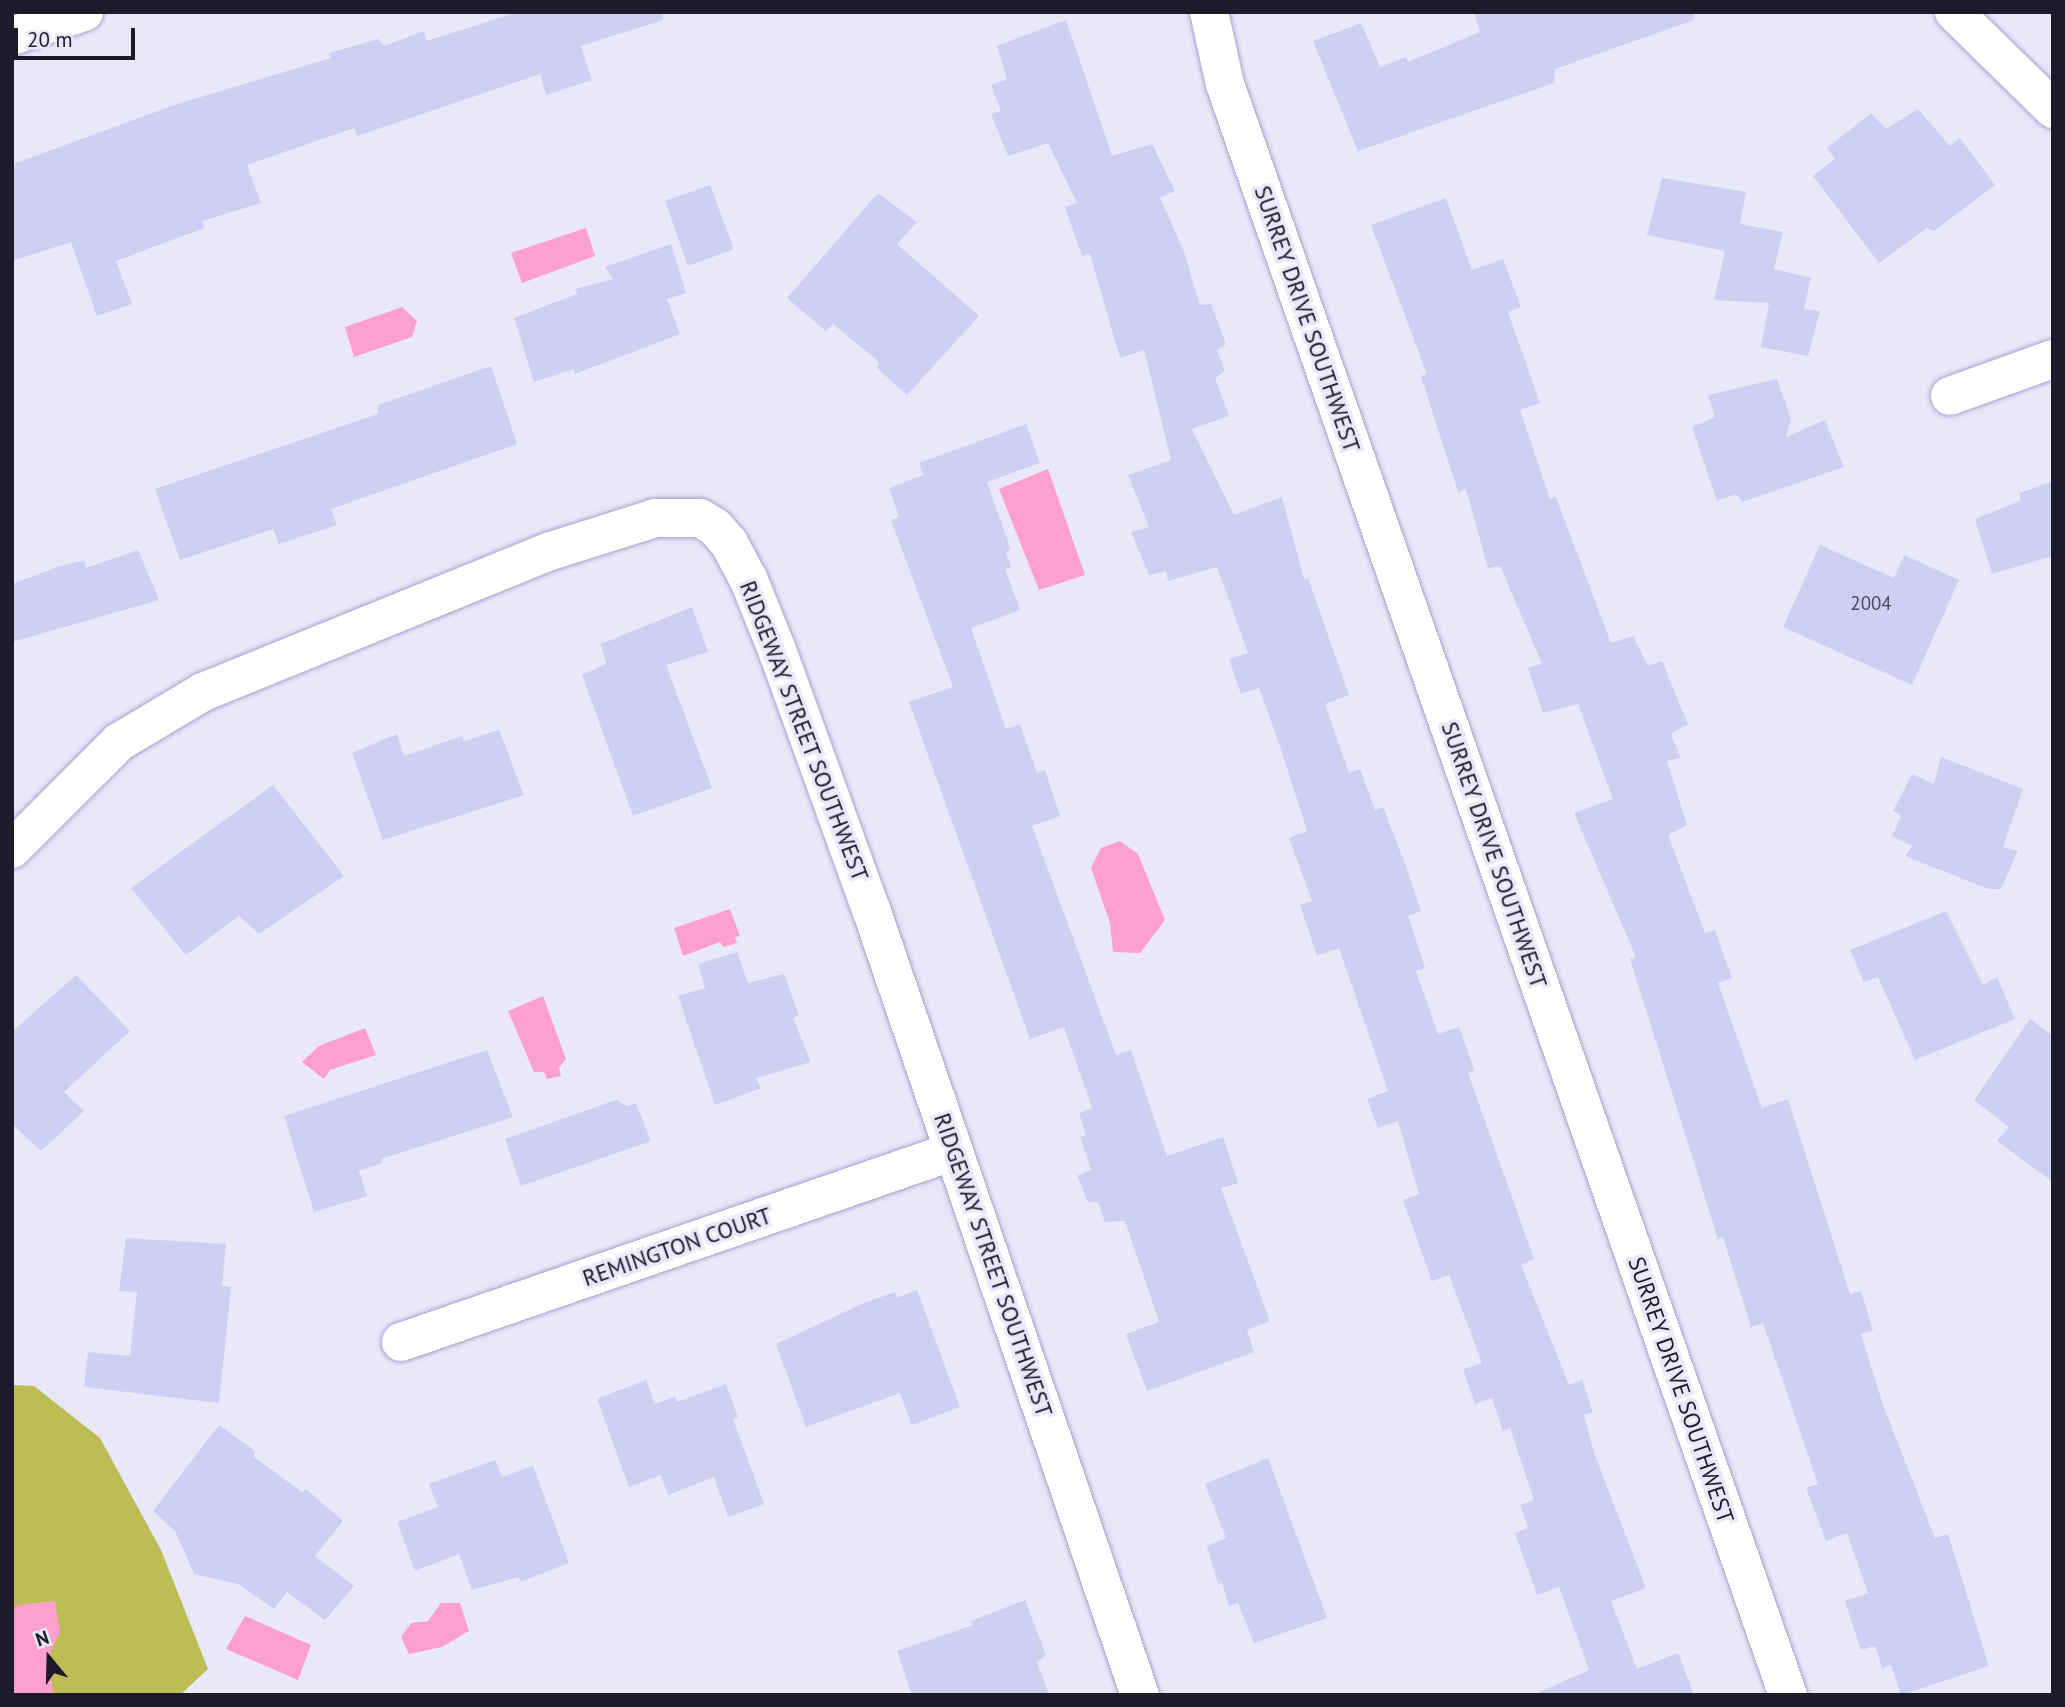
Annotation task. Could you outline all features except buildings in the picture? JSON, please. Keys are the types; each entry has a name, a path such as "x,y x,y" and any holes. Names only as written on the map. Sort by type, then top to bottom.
{"street":[{"path":"12,36 84,12"},
{"name":"SURREY DRIVE SOUTHWEST","path":"1209,12 1225,84 1788,1695"},
{"path":"1954,12 2053,109"},
{"path":"1950,396 2053,359"},
{"name":"RIDGEWAY STREET SOUTHWEST","path":"12,849 119,742 203,692 551,551 655,518 700,518 729,543 777,650 954,1151 1140,1695"},
{"name":"REMINGTON COURT","path":"401,1342 954,1151"}],"shaded area":[{"path":"586,228 595,256 522,283 511,253"},
{"path":"402,307 417,321 412,337 354,357 345,327"},
{"path":"1048,469 1085,575 1039,590 999,489"},
{"path":"1120,841 1138,854 1165,920 1140,953 1113,952 1110,923 1091,868 1101,848"},
{"path":"730,909 740,936 735,937 737,943 723,947 720,942 683,956 674,928"},
{"path":"543,996 566,1059 559,1068 561,1076 547,1079 544,1072 534,1072 508,1011"},
{"path":"365,1028 376,1055 330,1070 324,1079 302,1062 319,1046"},
{"path":"12,1385 34,1386 100,1438 161,1550 208,1669 180,1695 12,1695"},
{"path":"55,1601 60,1632 49,1655 53,1695 12,1695 12,1611 18,1605"},
{"path":"441,1603 460,1603 469,1631 442,1647 409,1654 401,1637 411,1623 428,1621"},
{"path":"245,1616 311,1645 298,1680 226,1649"}]}
